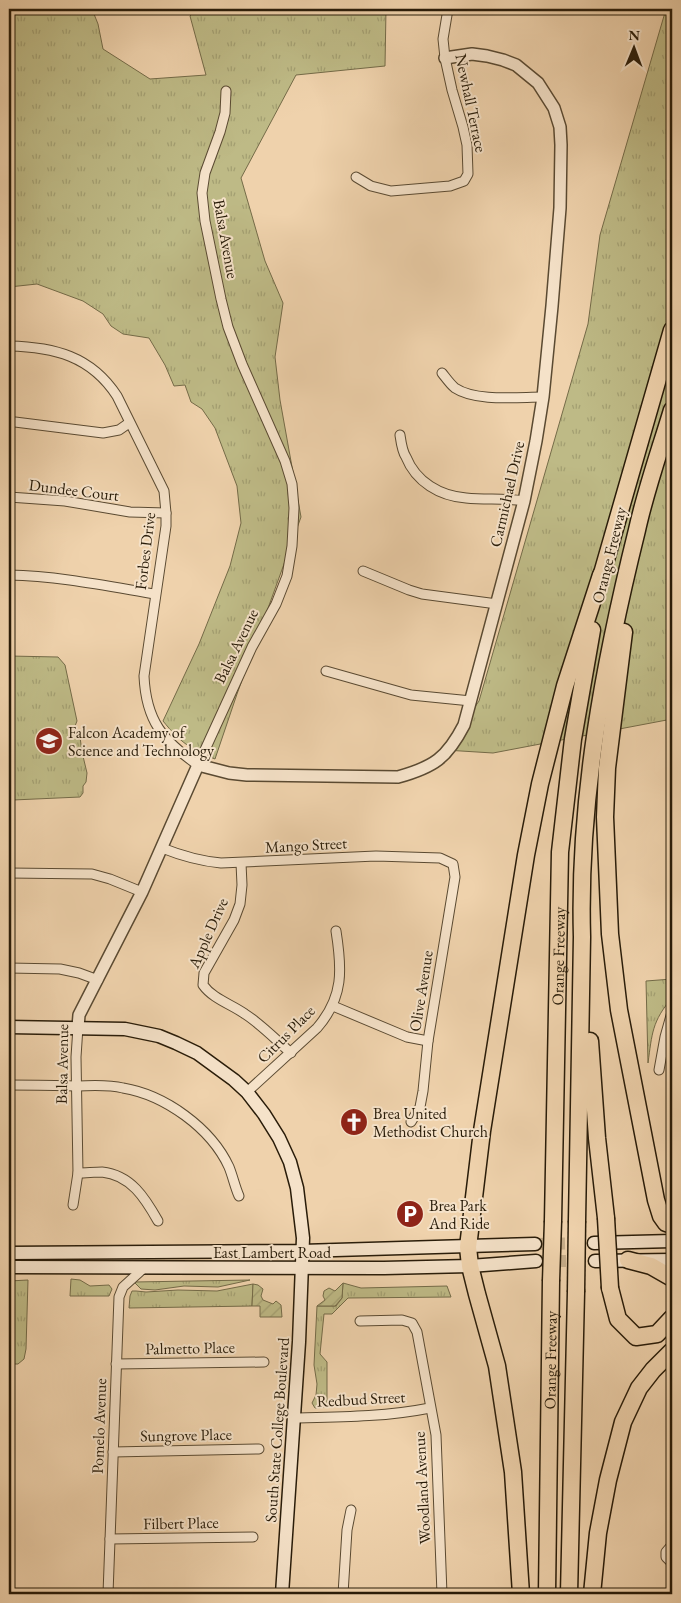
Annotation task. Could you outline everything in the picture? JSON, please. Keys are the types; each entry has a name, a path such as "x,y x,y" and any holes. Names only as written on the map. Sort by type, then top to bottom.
{"highway":[{"name":"Orange Freeway","path":"547,1594 560,852 573,739 601,575 672,330"},
{"name":"Orange Freeway","path":"569,1594 576,1292 582,937 581,891 587,800 602,689 637,528 672,410"},
{"path":"637,528 607,768 605,817 610,934 619,1010 656,1200 661,1216 666,1223 672,1225"},
{"path":"522,1594 512,1464 499,1375 470,1266 468,1247 482,1131 526,855 540,784 565,686 601,575"},
{"path":"582,937 597,1138 606,1218 610,1288 618,1320 636,1337 657,1334 672,1318"},
{"path":"628,1260 650,1266 672,1278"},
{"path":"592,1594 598,1533 608,1480 623,1422 639,1388 653,1370 672,1351"}],"main road":[{"name":"South State College Boulevard","path":"9,1027 125,1029 159,1036 197,1053 221,1069 247,1092 279,1138 290,1162 297,1188 303,1238 299,1342 282,1594"},
{"path":"594,1243 672,1241"},
{"name":"East Lambert Road","path":"9,1253 302,1251 535,1244"},
{"path":"595,1260 672,1260"},
{"name":"East Lambert Road","path":"9,1267 384,1268 470,1266 536,1261"}],"street":[{"name":"Newhall Terrace","path":"356,177 371,186 391,191 450,186 464,181 468,174 467,145 445,58 443,40 448,9"},
{"name":"Carmichael Drive","path":"198,765 229,773 247,775 398,777 420,771 438,761 455,743 464,725 524,501 536,441 543,397 552,306 560,208 561,145 557,116 551,101 538,83 516,65 503,60 472,54 445,58"},
{"name":"Balsa Avenue","path":"73,1205 78,1173 76,1056 79,1015 142,892 252,647 276,604 287,576 292,546 294,508 292,484 285,461 242,364 228,327 204,221 202,193 204,172 213,153 225,113 226,91"},
{"name":"Forbes Drive","path":"9,346 31,346 64,353 82,361 98,372 117,396 164,491 166,526 144,676 145,690 155,723 165,738 178,752 198,765"},
{"path":"442,373 454,387 478,397 543,397"},
{"path":"9,422 103,433 119,430 130,423"},
{"path":"400,435 405,456 414,473 430,486 448,495 458,497 506,498 524,501"},
{"name":"Dundee Court","path":"9,498 65,501 130,512 166,512"},
{"path":"363,571 422,594 497,604"},
{"path":"9,575 74,581 155,594"},
{"path":"326,672 411,695 471,701"},
{"name":"Mango Street","path":"162,848 186,858 205,862 241,863 376,856 440,858 452,864"},
{"name":"Apple Drive","path":"241,863 242,885 240,904 234,920 204,973 203,985 209,994 244,1013 291,1053"},
{"name":"Olive Avenue","path":"411,1122 420,1107 423,1091 428,1040 455,877 452,864"},
{"path":"9,873 92,874 142,892"},
{"name":"Citrus Place","path":"247,1092 317,1028 333,1006 340,980 341,964 336,931"},
{"path":"9,968 60,969 98,980"},
{"path":"333,1006 407,1037 428,1040"},
{"path":"659,1070 672,1012"},
{"path":"9,1085 102,1085 136,1091 162,1102 182,1112 198,1126 221,1154 228,1166 239,1196"},
{"path":"78,1173 102,1172 118,1176 131,1183 144,1197 158,1221"},
{"name":"Pomelo Avenue","path":"108,1594 119,1298 123,1287 144,1268"},
{"name":"Woodland Avenue","path":"360,1321 402,1320 412,1323 417,1332 438,1455 442,1594"},
{"name":"Palmetto Place","path":"116,1364 264,1362"},
{"name":"Redbud Street","path":"293,1418 370,1416 406,1413 430,1408"},
{"name":"Sungrove Place","path":"113,1452 259,1449"},
{"path":"343,1594 347,1530 351,1510"},
{"name":"Filbert Place","path":"110,1539 253,1537"},
{"path":"672,1545 666,1552 666,1557 672,1562"}],"green space":[{"path":"9,9 92,9 98,24 103,49 150,79 206,75 190,16 196,9 386,9 385,66 296,75 241,178 265,261 283,303 275,357 280,400 301,517 215,759 186,744 163,721 199,644 230,566 241,523 237,486 215,428 202,409 191,402 185,385 174,386 165,365 149,338 123,334 111,326 103,314 83,301 37,284 9,287"},
{"path":"666,9 672,9 672,719 493,753 445,750 479,701 588,324 600,235"},
{"name":"Falcon Academy of Science and Technology","path":"9,656 58,657 65,665 77,721 75,731 80,737 87,773 83,793 80,797 13,800 13,783 9,783"},
{"path":"672,979 672,998 660,1014 654,1028 648,1063 646,981"},
{"path":"71,1279 80,1280 90,1286 109,1285 112,1289 109,1296 70,1296"},
{"path":"28,1280 24,1359 18,1364 9,1364 9,1281"},
{"path":"250,1280 218,1287 184,1286 155,1290 141,1289 134,1282"},
{"path":"343,1283 361,1288 447,1286 451,1297 348,1298 332,1314 324,1314 320,1354 327,1362 327,1407 315,1408 312,1403 316,1395 317,1384 314,1365 317,1306 336,1306 342,1298"},
{"path":"343,1283 342,1298 335,1306 317,1306 325,1300 323,1296 324,1291 329,1288 335,1291"},
{"path":"253,1284 252,1306 129,1308 132,1291 217,1291"},
{"path":"253,1284 263,1289 261,1296 263,1300 273,1304 276,1301 281,1305 282,1317 260,1317 260,1306 252,1306"}],"tunnel":[{"path":"535,1244 594,1243"},
{"path":"536,1261 595,1261"}],"place":[{"name":"Falcon Academy of Science and Technology","path":"49,741"},
{"name":"Brea United Methodist Church","path":"354,1122"},
{"name":"Brea Park And Ride","path":"410,1214"}]}
